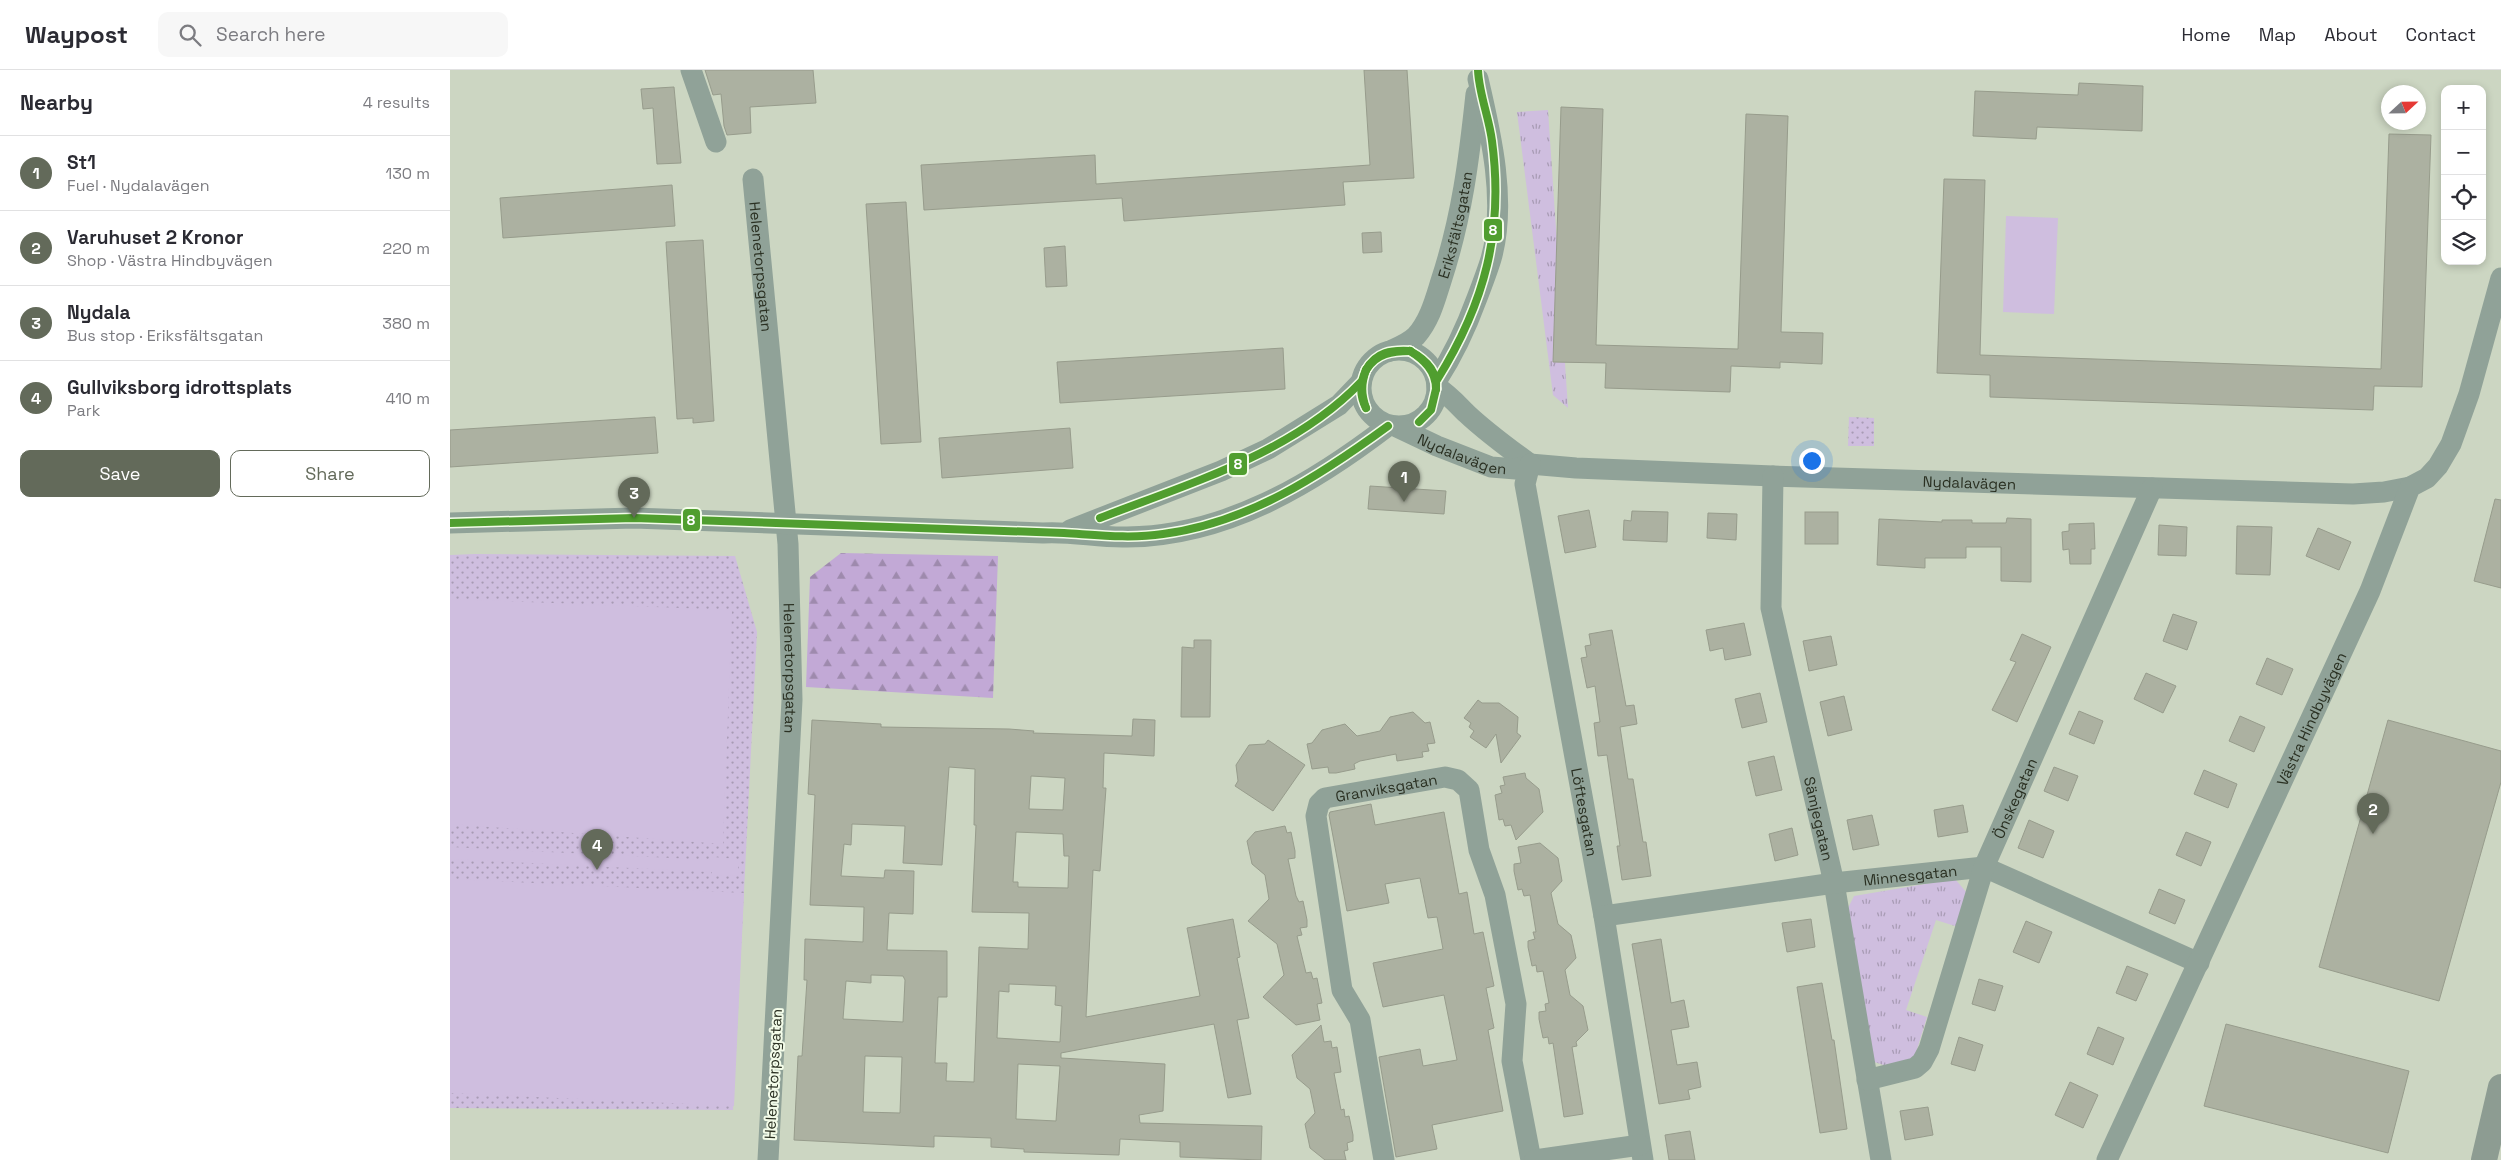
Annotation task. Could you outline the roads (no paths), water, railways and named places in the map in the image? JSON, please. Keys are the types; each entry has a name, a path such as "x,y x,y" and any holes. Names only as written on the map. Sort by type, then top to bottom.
{"main road":[{"path":"2484,1160 2501,1087"}],"street":[{"path":"691,70 716,142"},
{"name":"Eriksfältsgatan","path":"1390,351 1407,344 1416,336 1430,315 1433,306 1457,230 1465,190 1478,74"},
{"name":"Eriksfältsgatan","path":"1437,383 1464,333 1491,258 1495,235 1497,198 1492,140 1478,74"},
{"name":"Helenetorpsgatan","path":"754,179 786,524 792,700 768,1160"},
{"path":"2410,487 2427,478 2438,466 2451,444 2472,385 2501,278"},
{"path":"1405,350 1420,356 1427,362 1437,383 1436,400 1430,411 1421,420 1409,426 1392,427 1375,419 1366,409 1361,396 1361,382 1367,367 1378,356 1390,351 1405,350"},
{"path":"1065,531 1174,490 1268,449 1339,405 1361,382"},
{"name":"Nydalavägen","path":"1437,383 1465,412 1502,444 1530,464"},
{"path":"450,523 634,518 1043,533 1065,531 1126,538 1193,531 1252,510 1316,477 1392,427"},
{"name":"Nydalavägen","path":"1392,427 1492,467 1516,469 1530,464 1576,468 1773,476 2353,494 2384,492 2410,487"},
{"name":"Löftesgatan","path":"1530,464 1525,484 1604,916 1642,1152"},
{"name":"Sämjegatan","path":"1773,476 1771,608 1834,883 1881,1160"},
{"name":"Västra Hindbyvägen","path":"2107,1160 2370,591 2410,487"},
{"name":"Önskegatan","path":"1867,1080 1915,1068 1922,1062 1936,1028 1984,867 2152,488"},
{"name":"Granviksgatan","path":"1384,1160 1360,1020 1342,990 1316,816 1319,804 1325,798 1445,777 1458,780 1469,790 1479,850 1495,894 1516,1004 1512,1061 1531,1160"},
{"path":"1984,867 2198,963"},
{"name":"Minnesgatan","path":"1604,916 1834,883 1984,867"},
{"path":"1535,1160 1642,1152"}],"place":[{"name":"St1","path":"1404,502"},
{"name":"Nydala","path":"634,518"},
{"name":"Varuhuset 2 Kronor","path":"2373,834"},
{"name":"Gullviksborg idrottsplats","path":"597,870"}]}
